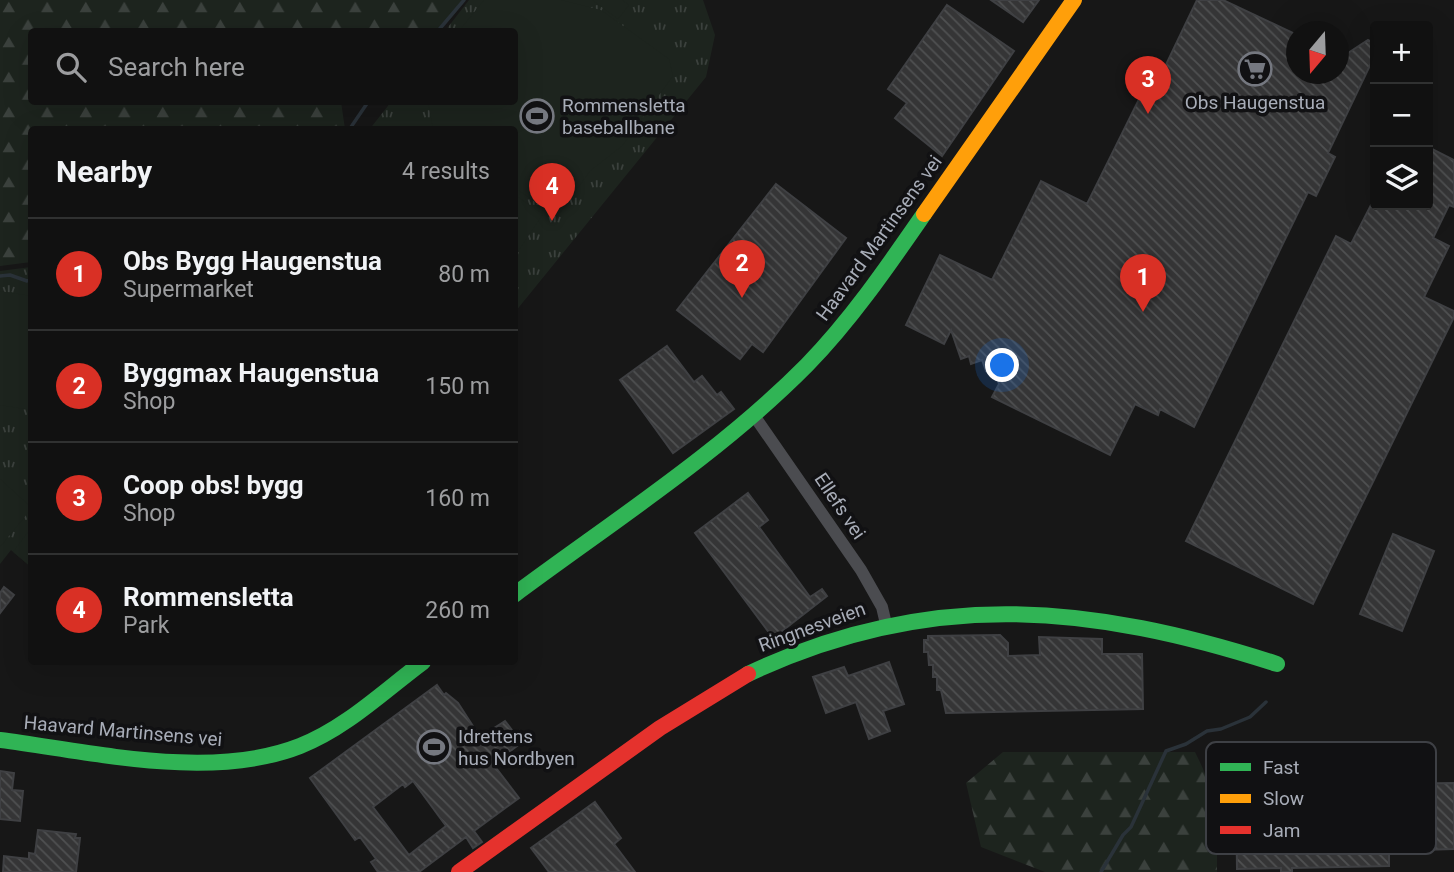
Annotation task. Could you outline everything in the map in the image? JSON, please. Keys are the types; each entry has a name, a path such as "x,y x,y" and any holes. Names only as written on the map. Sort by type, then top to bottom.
{"street":[{"name":"Haavard Martinsens vei","path":"518,592 671,480 807,365 864,299 1074,0"},
{"name":"Ellefs vei","path":"752,414 861,570 882,607 886,624"},
{"name":"Ringnesveien","path":"459,872 605,765 721,689 804,649 886,624 985,613 1081,615 1157,627 1277,664"},
{"name":"Haavard Martinsens vei","path":"0,740 190,761 228,762 262,758 297,748 324,734 419,665"}],"green space":[{"path":"0,0 462,0 445,23 438,28 28,28 28,105 341,105 345,126 28,126 28,262 0,266"},
{"name":"Rommensletta baseballbane","path":"469,0 703,0 715,35 706,77 518,308 518,126 372,126 389,105 518,105 518,28 447,28"},
{"name":"Rommensletta baseballbane","path":"484,0 561,0 601,10 669,59 673,76 622,146 590,171 557,217 518,190 518,126 432,126 429,105 518,105 518,28 461,28"},
{"path":"592,0 622,0 629,5 618,19"},
{"path":"518,197 543,214 518,252"},
{"path":"28,267 28,564 11,550 0,564 0,271"},
{"path":"0,291 28,296 28,410 0,405"},
{"path":"0,479 28,504 28,513 0,547"},
{"path":"28,532 28,564 13,552"},
{"path":"1003,752 1195,752 1206,776 1206,854 1217,854 1217,872 1045,872 981,847 966,783"}],"building":[{"path":"991,0 1039,0 1023,22"},
{"path":"1197,0 1223,0 1286,30 1286,84 1349,84 1349,52 1370,41 1370,65 1328,153 1335,157 1316,196 1308,192 1194,427 1160,409 1158,415 1135,404 1110,455 992,397 999,384 993,368 986,371 982,360 971,364 969,356 961,359 951,330 944,344 906,325 940,255 992,280 1041,181 1087,204 1154,69 1162,73"},
{"path":"947,5 1014,51 942,156 895,118 907,103 888,89"},
{"path":"1433,150 1454,160 1454,207 1449,205 1433,238 1449,246 1424,297 1454,311 1454,317 1313,604 1186,541 1336,236 1351,244 1370,207 1370,210 1433,210"},
{"path":"776,184 846,238 763,352 752,344 740,359 677,310"},
{"path":"667,346 694,382 702,376 717,395 721,392 734,409 673,453 620,380"},
{"path":"748,493 768,520 759,527 810,597 822,589 827,596 773,638 695,533"},
{"path":"1393,534 1434,551 1402,631 1360,614"},
{"path":"4,587 14,595 0,613 0,593"},
{"path":"1000,635 1008,643 1008,656 1040,655 1039,637 1102,639 1102,654 1142,654 1143,709 946,713 941,690 937,690 937,677 933,677 933,665 929,665 928,652 924,652 924,640 928,640 928,636"},
{"path":"889,662 904,704 883,711 890,731 869,739 856,702 826,713 813,677 844,667 848,676"},
{"path":"437,685 444,695 446,693 458,703 480,737 505,721 515,734 519,731 525,740 493,764 519,798 474,831 482,842 473,848 466,837 419,872 378,872 371,862 376,859 360,837 355,840 310,778","holes":["413,781 446,826 409,855 373,807 403,784 405,787"]},
{"path":"0,771 14,773 12,790 23,791 20,821 0,819"},
{"path":"1436,783 1454,783 1454,849 1436,850"},
{"path":"595,802 621,838 614,844 635,872 549,872 531,848"},
{"path":"38,830 76,834 75,838 80,838 76,872 3,872 4,856 29,859 29,853 35,854"},
{"path":"1237,854 1389,854 1389,866 1292,868 1292,872 1281,872 1281,868 1237,869"}],"waterway":[{"path":"440,28 464,0"},
{"path":"352,126 366,105"},
{"path":"0,276 10,275 28,281"},
{"path":"1101,872 1123,835 1131,827 1166,751 1186,744 1207,731 1221,729 1250,717 1266,702"}],"traffic: fast":[{"path":"518,592 665,486 773,397 839,330 924,214"},
{"path":"748,674 815,646 881,628 946,617 1011,614 1076,618 1141,628 1277,664"},
{"path":"0,740 152,761 229,762 265,756 300,746 333,729 419,665"}],"traffic: slow":[{"path":"924,214 1074,0"}],"traffic: jam":[{"path":"459,872 660,728 748,674"}],"place":[{"name":"Obs Haugenstua","path":"1255,69"},
{"name":"Coop obs! bygg","path":"1148,114"},
{"name":"Rommensletta baseballbane","path":"537,116"},
{"name":"Rommensletta","path":"552,221"},
{"name":"Byggmax Haugenstua","path":"742,298"},
{"name":"Obs Bygg Haugenstua","path":"1143,312"},
{"name":"Idrettens hus Nordbyen","path":"434,747"}]}
